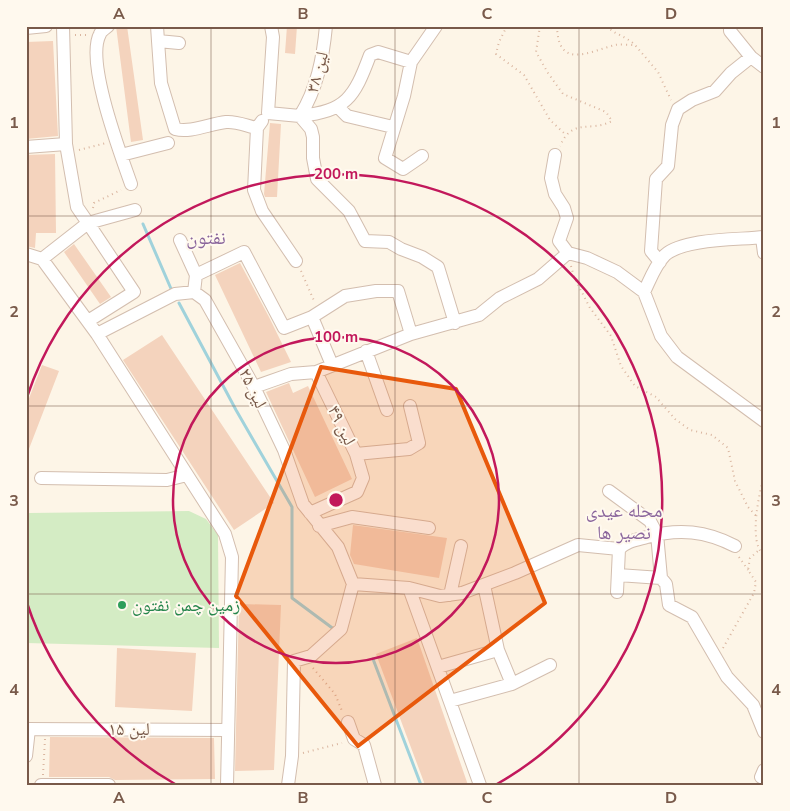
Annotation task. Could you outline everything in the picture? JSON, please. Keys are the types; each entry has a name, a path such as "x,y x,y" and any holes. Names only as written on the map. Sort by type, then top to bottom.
{"street":[{"path":"26,28 46,26"},
{"path":"157,26 161,83 176,129 185,131 205,125 229,122 257,128"},
{"path":"271,26 273,37 268,113 257,128 254,190 262,211 296,261"},
{"name":"لین ۳۸","path":"300,116 310,99 322,64 326,26"},
{"path":"422,156 403,169 385,158 404,96 411,62 436,26"},
{"path":"730,26 730,31 752,57 764,67"},
{"path":"104,30 96,53 104,102 131,184"},
{"path":"63,31 67,149 77,208 134,292 88,322"},
{"path":"158,41 179,43"},
{"path":"268,113 300,116 324,113 342,105 362,76 370,55 378,52 411,62"},
{"path":"660,262 651,251 654,192 656,179 668,166 672,125 678,109 692,100 715,92 731,72 752,57"},
{"path":"338,107 347,116 393,127"},
{"path":"300,116 311,129 314,137 313,158 317,180 349,211 365,241 389,242 400,249 422,257 438,267 454,324"},
{"path":"121,155 168,143"},
{"path":"26,147 67,149"},
{"path":"555,155 550,178 555,194 564,208 567,218 559,241 568,253 587,258 617,272 644,292 661,336 677,357 764,421"},
{"path":"42,258 88,223 134,210"},
{"path":"644,292 660,262 666,255 685,245 763,238 764,254"},
{"path":"97,334 175,294 194,292 196,275 180,240"},
{"path":"196,275 244,252 284,328 312,317 345,296 376,291 398,291 411,334"},
{"path":"254,387 291,374 316,372 411,334 454,324 479,315 500,298 538,279 568,253"},
{"path":"26,254 42,258 97,334 225,534 232,557 227,785"},
{"name":"لین ۲۵","path":"194,292 205,300 254,387 284,450 303,504 338,547 353,584"},
{"path":"312,317 332,365"},
{"path":"366,352 387,410"},
{"name":"لین ۴۹","path":"310,513 357,492 363,478 356,454 316,372"},
{"path":"356,454 408,449 420,443 410,406"},
{"path":"41,478 167,480 187,474"},
{"path":"609,492 650,521 657,534 661,578 666,584 668,605 692,617 727,677 754,705 764,732"},
{"path":"319,526 352,517 429,528"},
{"path":"617,592 619,549 627,542 657,534 694,532 716,536 735,546"},
{"path":"288,785 292,756 294,661 311,656 341,629 353,584 409,588 440,596 450,595 484,585 578,545 619,549"},
{"path":"450,595 461,546"},
{"path":"618,575 661,578"},
{"path":"484,585 498,650 512,684"},
{"path":"409,588 480,785"},
{"path":"438,667 498,650"},
{"path":"450,701 512,684 550,665"},
{"path":"348,722 354,739 364,745 375,785"},
{"path":"26,756 28,729"},
{"name":"لین ۱۵","path":"28,729 228,730"},
{"path":"42,785 109,785"}],"path":[{"path":"507,26 499,42 496,54 524,75 550,120 565,134"},
{"path":"540,26 536,52 563,94 606,112 612,121 601,127 578,127 565,134 555,155"},
{"path":"557,26 559,45 562,51 574,55 594,52 617,45 635,45"},
{"path":"607,26 610,31 627,37 635,45 658,72 671,100 678,109"},
{"path":"63,31 104,30"},
{"path":"67,149 117,141"},
{"path":"88,223 94,203 131,184"},
{"path":"568,253 574,277 590,308 611,336 621,366 636,386 656,397 674,419 690,430 712,435 728,448 735,481 748,507 758,518"},
{"path":"296,261 311,290 315,305 312,317"},
{"path":"764,476 758,496 756,537 758,550 764,556"},
{"path":"716,659 754,593 756,582 741,562 735,546"},
{"path":"748,570 750,558 758,550"},
{"path":"311,656 311,666 335,694 348,722"},
{"path":"42,785 46,728"},
{"path":"292,756 354,739"}],"highlighted area":[{"path":"321,367 456,389 545,603 358,746 236,596"}],"green space":[{"name":"زمین چمن نفتون","path":"189,511 206,519 218,535 219,648 26,643 29,513"}],"building":[{"path":"116,26 127,26 143,140 131,142"},
{"path":"287,26 297,26 295,54 285,53"},
{"path":"53,41 58,136 26,139 26,42"},
{"path":"270,123 281,124 277,197 265,197 264,194"},
{"path":"55,154 56,233 36,233 35,248 26,246 26,155"},
{"path":"74,244 111,297 100,304 64,252"},
{"path":"240,263 291,362 261,372 215,275"},
{"path":"162,335 274,503 234,530 123,360"},
{"path":"42,365 59,371 27,454 26,406"},
{"path":"289,383 293,393 308,386 352,479 315,497 266,392"},
{"path":"353,525 447,538 439,578 354,564 350,555"},
{"path":"239,604 281,605 274,770 235,771"},
{"path":"417,638 468,785 425,785 376,654"},
{"path":"117,648 196,653 192,711 115,707"},
{"path":"50,737 214,738 215,779 115,780 109,777 49,777"}],"waterway":[{"path":"143,224 172,291"},
{"path":"179,303 236,410 292,507 292,598 335,630"},
{"path":"373,659 421,785"}],"place":[{"name":"زمین چمن نفتون","path":"122,605"}],"district":[{"name":"نفتون","path":"206,238"},
{"name":"محله عیدی نصیر ها","path":"624,522"}]}
